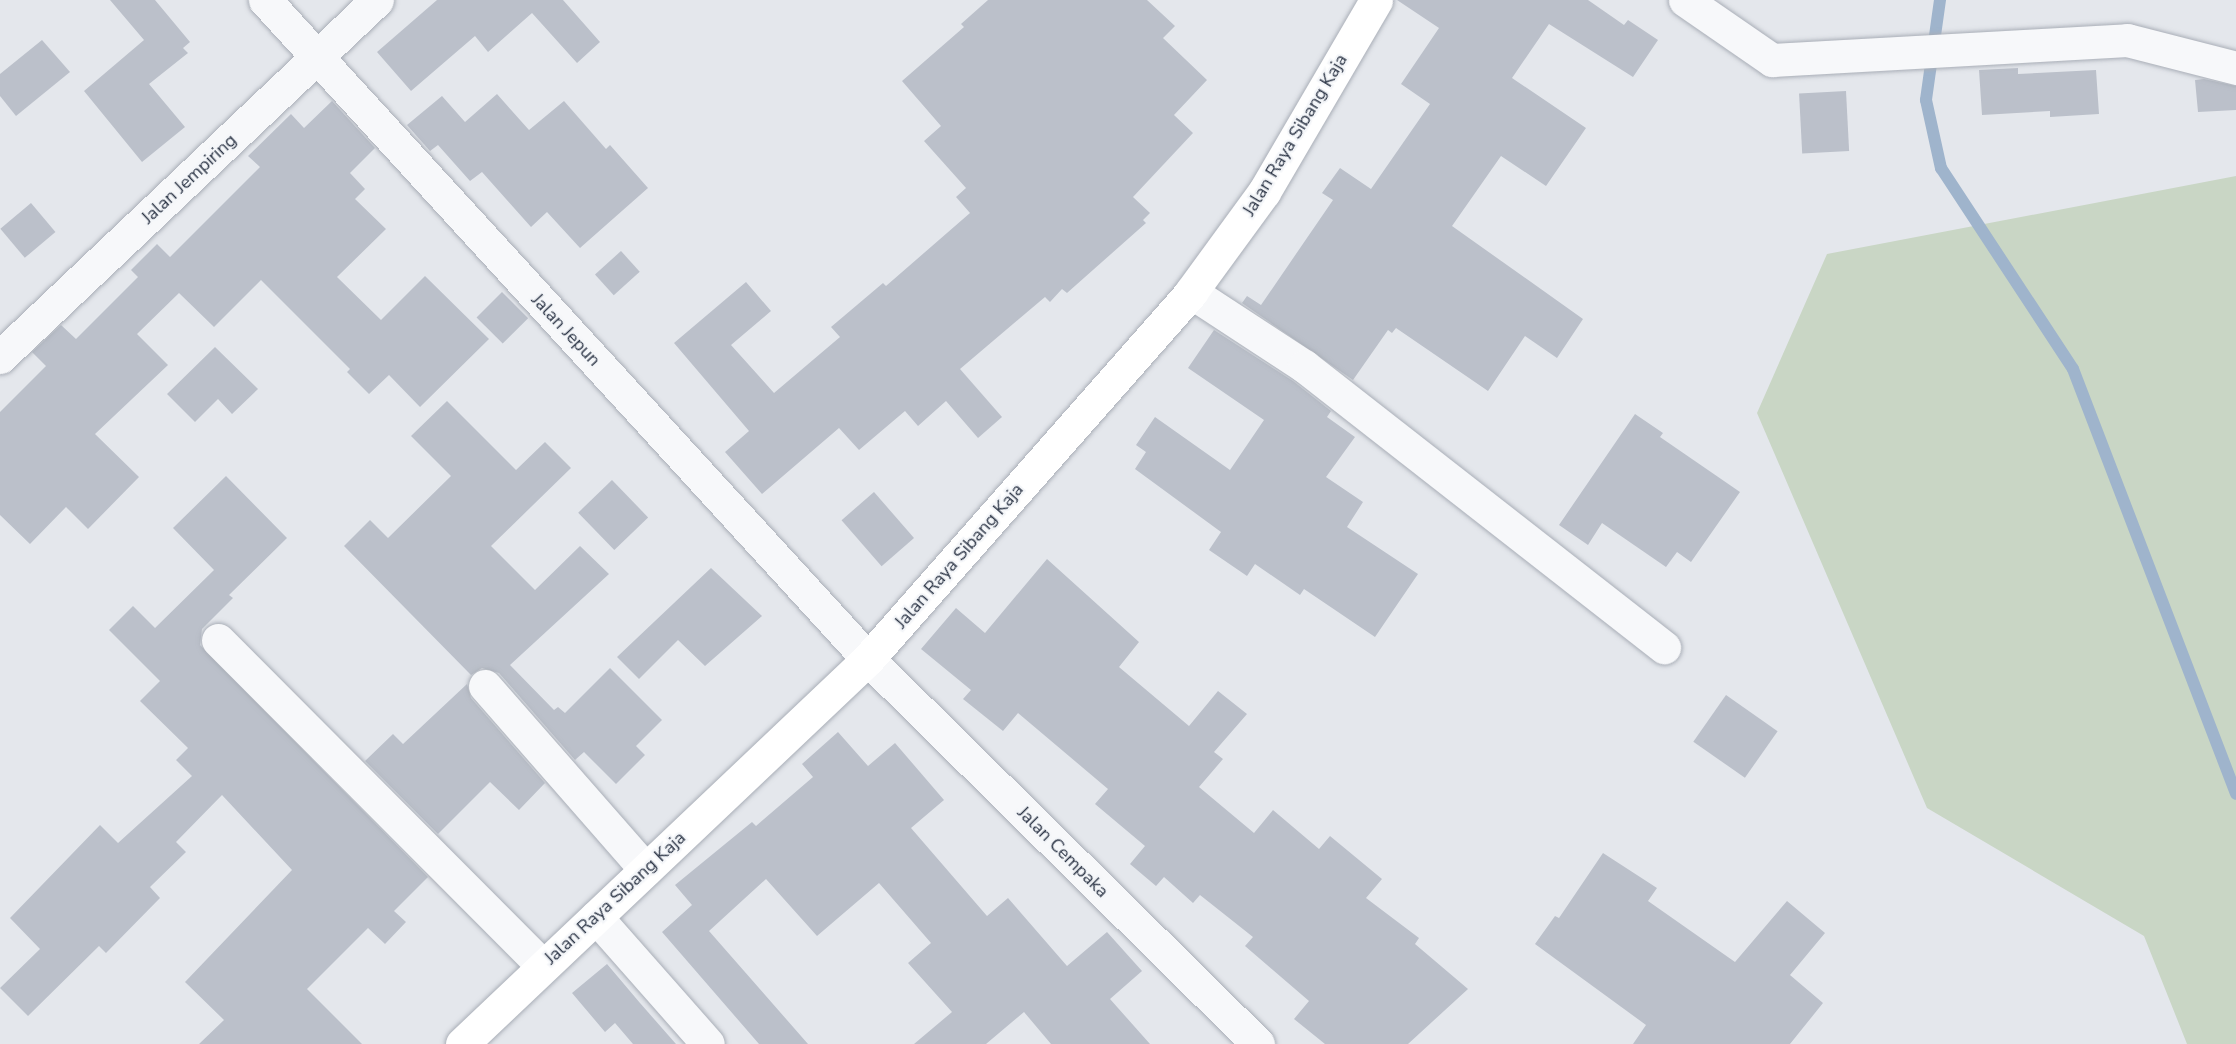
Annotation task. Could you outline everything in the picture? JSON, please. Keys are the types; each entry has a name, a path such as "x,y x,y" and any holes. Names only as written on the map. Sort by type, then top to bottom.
{"main road":[{"name":"Jalan Raya Sibang Kaja","path":"462,1044 868,659 1191,292 1264,192 1376,0"}],"street":[{"name":"Jalan Jepun","path":"265,0 868,659"},
{"name":"Jalan Jempiring","path":"0,357 377,0"},
{"path":"1684,0 1773,60 2127,40 2236,68"},
{"path":"1191,292 1304,366 1664,647"},
{"path":"218,640 543,966"},
{"name":"Jalan Cempaka","path":"868,659 1258,1044"},
{"path":"485,686 646,870"},
{"path":"596,917 708,1044"}],"green space":[{"path":"2236,176 2236,1044 2187,1044 2144,936 1927,808 1757,413 1827,254"}],"building":[{"path":"110,0 155,0 190,42 183,48 188,53 149,84 185,127 142,162 84,91 144,40"},
{"path":"437,0 563,0 600,42 577,63 532,13 488,52 475,36 411,91 377,52"},
{"path":"988,0 1147,0 1175,26 1163,38 1207,80 1174,115 1193,133 1133,197 1150,213 1143,220 1146,223 1067,293 1062,289 1050,302 1045,297 960,369 1002,417 978,438 946,401 918,426 905,411 859,450 839,428 762,494 725,452 749,431 674,343 746,282 771,311 731,345 774,393 840,337 831,327 883,283 886,286 970,213 956,197 966,188 924,141 941,126 902,81 964,27 961,24"},
{"path":"1397,0 1588,0 1624,25 1628,20 1658,40 1633,77 1549,24 1512,78 1586,128 1546,186 1501,156 1452,226 1583,319 1557,358 1525,336 1488,391 1396,328 1392,333 1388,330 1353,380 1242,303 1247,296 1261,305 1333,200 1322,193 1340,168 1371,189 1430,104 1401,84 1439,28"},
{"path":"42,40 70,72 16,116 0,96 0,74"},
{"path":"2018,68 2018,74 2096,70 2099,114 2050,117 2050,111 1982,115 1979,70"},
{"path":"2204,79 2236,86 2236,110 2198,112 2195,80"},
{"path":"1846,91 1849,151 1802,153 1799,93"},
{"path":"497,94 529,130 564,101 606,149 610,145 648,188 580,248 547,212 531,227 482,172 470,181 438,145 430,151 407,125 442,96 465,122"},
{"path":"332,101 375,148 350,173 365,189 355,199 386,229 337,277 381,320 425,276 489,339 420,407 389,375 369,394 347,372 350,369 261,280 214,327 179,293 137,334 168,365 95,434 139,477 88,529 66,507 30,544 0,515 0,412 46,366 32,352 61,325 76,339 138,277 131,270 157,244 170,257 260,167 248,156 291,114 304,128"},
{"path":"31,203 55,232 25,258 0,229"},
{"path":"621,251 640,272 614,295 595,274"},
{"path":"502,292 528,318 503,344 477,317"},
{"path":"1214,330 1293,381 1331,411 1327,417 1355,437 1326,477 1363,502 1347,527 1418,574 1375,637 1304,589 1300,595 1255,564 1247,576 1209,550 1221,532 1135,469 1146,452 1136,445 1155,417 1230,470 1264,420 1188,368"},
{"path":"215,347 258,389 232,414 218,399 195,422 167,394"},
{"path":"447,401 516,470 545,442 571,468 491,546 535,590 580,546 609,574 510,665 554,710 558,707 565,713 610,668 662,720 636,746 645,755 616,784 584,752 575,760 499,673 482,668 471,675 344,546 370,520 388,538 451,476 411,436"},
{"path":"1635,414 1663,433 1660,437 1740,492 1691,562 1677,552 1666,567 1602,523 1588,545 1559,525"},
{"path":"226,476 287,538 229,595 233,598 202,629 200,645 428,877 394,911 406,922 385,944 368,928 307,989 362,1044 199,1044 224,1020 185,982 292,870 222,795 176,842 186,852 150,887 160,898 106,953 99,946 28,1016 0,988 40,949 10,918 100,825 118,843 192,776 176,760 188,748 140,701 160,681 109,630 133,606 155,628 214,570 173,528"},
{"path":"612,480 648,517 614,550 578,513"},
{"path":"874,492 914,538 882,566 842,520"},
{"path":"1047,559 1139,642 1119,667 1189,726 1218,691 1247,714 1214,752 1223,759 1199,787 1254,833 1273,810 1319,849 1330,836 1382,879 1366,898 1419,938 1415,944 1468,989 1408,1044 1325,1044 1294,1019 1309,1001 1245,946 1253,937 1200,895 1193,903 1164,877 1156,886 1130,864 1145,846 1095,804 1108,789 1018,713 1003,731 963,699 971,690 921,649 956,608 985,633"},
{"path":"711,568 762,616 705,666 678,640 639,679 617,657"},
{"path":"467,684 471,698 545,783 519,810 490,782 438,834 365,761 393,734 403,744"},
{"path":"1726,695 1778,731 1745,778 1693,742"},
{"path":"838,732 868,766 895,743 944,800 911,828 987,916 1008,898 1067,966 1107,932 1142,971 1110,999 1150,1044 1051,1044 1024,1012 986,1044 914,1044 952,1012 908,963 931,943 879,883 817,936 766,879 709,931 808,1044 759,1044 662,932 692,905 675,885 752,822 756,826 813,777 802,764"},
{"path":"1603,853 1657,888 1648,901 1735,962 1787,901 1825,933 1790,975 1823,1003 1790,1044 1633,1044 1646,1025 1535,944 1555,916 1559,918"},
{"path":"607,964 676,1044 633,1044 615,1023 605,1032 572,993"}],"waterway":[{"path":"1940,0 1926,100 1941,168 2073,369 2236,794"}]}
